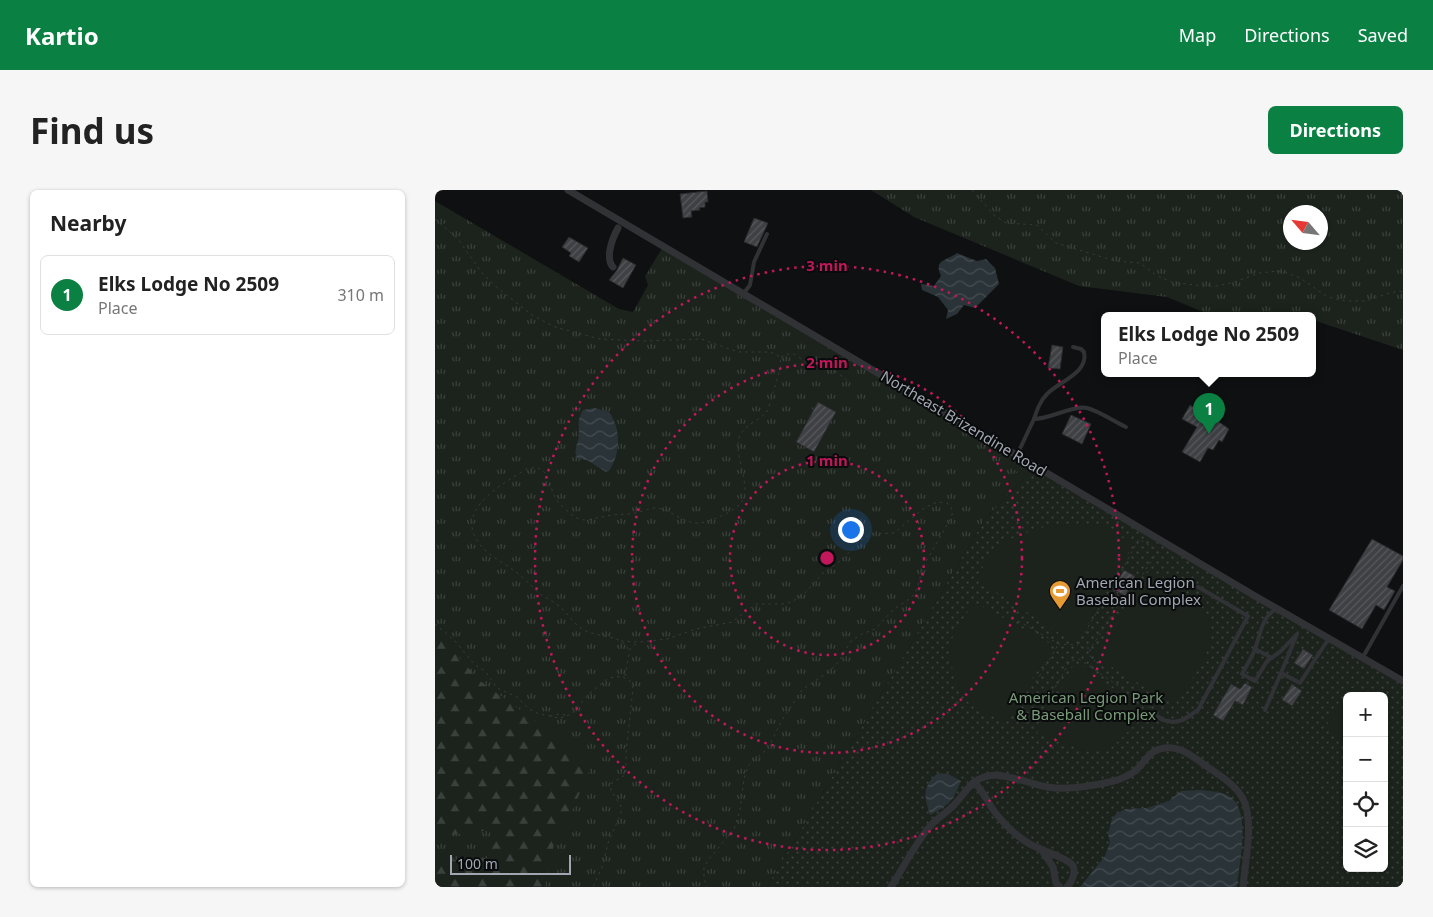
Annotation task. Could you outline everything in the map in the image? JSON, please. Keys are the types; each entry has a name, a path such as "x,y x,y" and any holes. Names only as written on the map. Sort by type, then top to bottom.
{"street":[{"name":"Northeast Brizendine Road","path":"568,190 1277,609 1403,681"},
{"path":"613,267 609,263 609,258 614,235 618,228"},
{"path":"891,887 931,824 955,804 974,782 996,775 1055,788 1099,784 1130,775 1157,749 1166,747 1178,748 1223,778 1242,797 1247,810 1248,827 1243,887"},
{"path":"974,782 1004,823 1028,843 1043,852 1069,861 1073,867 1074,874 1071,883 1067,887"},
{"path":"1043,852 1053,867 1056,883 1060,887"}],"lane":[{"path":"745,293 750,285 754,262 767,234"},
{"path":"1017,454 1046,395 1074,374 1084,362 1084,352 1073,347"},
{"path":"1034,419 1042,419 1086,408 1126,427"},
{"path":"1363,658 1403,586"},
{"path":"1157,716 1163,720 1173,722 1183,720 1198,710 1248,616 1197,587"},
{"path":"1277,609 1271,611 1258,635 1255,649 1241,674 1255,681 1267,661 1297,634"},
{"path":"1265,710 1303,623"},
{"path":"1281,673 1301,683 1329,638"},
{"path":"1255,649 1272,658"}],"path":[{"path":"972,190 994,215 1007,223 1037,225 1056,243 1115,262 1141,263 1156,276 1171,282 1216,286 1260,273 1277,271 1300,278 1328,297 1345,301 1366,301 1393,292 1403,292"},
{"path":"435,219 459,239 482,273 494,285 532,316 555,327 600,339 644,341 701,339 738,352 771,352 780,357 794,354 804,361 832,369 847,380"},
{"path":"629,652 626,644 620,641 583,629 560,606 541,595 512,568 485,550 477,541 473,530 473,520 478,507 491,492 526,469 535,468 547,475 558,501 573,516 581,519 635,513 656,508 665,510 685,521 697,523 708,521 732,510 741,504 745,496 739,438 742,431 766,414 781,366 780,357"},
{"path":"620,641 640,642 667,639 697,629 732,622 757,604 792,602 807,592 823,573 843,558 860,540 872,534 894,533 919,511 937,502 947,503 952,508 953,513 924,565 918,586 911,598 894,609 879,626 848,644 839,662 831,670 802,690 782,720 768,748 748,766 743,779 742,804 734,829 704,867 704,878 707,887"},
{"path":"1113,590 1125,601 1158,551 1139,539 1117,579"},
{"path":"1090,667 1095,660 1090,656 1091,648 1122,599"},
{"path":"1078,645 1099,608"},
{"path":"1018,621 1059,644 1091,648"},
{"path":"435,624 448,637 457,642 471,661 485,671 497,688 517,697 534,712 560,718 567,716 576,711 589,694 605,680 614,676 625,677 631,682 633,688 626,753 626,772 625,775 612,783 611,787 611,791 621,806 621,813 607,843 603,865 593,887"},
{"path":"625,677 629,652 633,646 640,642"},
{"path":"1036,682 1059,644"},
{"path":"1052,693 1070,661 1079,659 1154,710 1157,716"}],"green space":[{"path":"871,190 1403,190 1403,350 1316,321 1316,312 1203,312 1167,297 1079,286 914,217"},
{"path":"435,201 619,309 633,312 648,285 645,276 663,247 1035,467 985,519 767,887 471,887 435,864"},
{"name":"American Legion Park & Baseball Complex","path":"1035,467 1403,681 1403,887 767,887 985,519"},
{"name":"American Legion Baseball Complex","path":"1083,523 1101,525 1133,544 1078,641 1073,642 976,579 994,548 1013,538 1039,528"},
{"name":"American Legion Baseball Complex","path":"1150,569 1195,600 1206,613 1210,626 1210,640 1200,667 1175,705 1097,658 1096,653"},
{"name":"American Legion Baseball Complex","path":"974,602 1049,643 1051,649 1006,721 986,713 971,704 960,691 956,682 950,651 952,639"},
{"path":"435,634 481,682 588,758 589,772 566,824 556,834 545,887 435,887 435,861 488,858 491,830 435,837"},
{"path":"1079,664 1147,713 1112,747 1089,752 1037,733 1073,666"},
{"path":"1350,688 1359,688 1364,692 1347,692"},
{"path":"1343,698 1343,742 1333,736 1327,721"}],"water":[{"path":"957,253 977,261 986,259 995,268 999,284 975,308 964,305 957,314 946,319 948,310 938,297 922,290 921,284 934,286 941,276 939,270 940,263"},
{"path":"595,408 609,412 616,426 618,441 616,457 609,471 606,472 587,460 578,459 576,456 581,413 583,410"},
{"path":"938,773 948,774 961,781 950,802 930,815 926,802 926,792 929,782"},
{"path":"1200,790 1227,795 1235,801 1240,811 1243,837 1237,887 1080,887 1105,856 1110,842 1108,834 1112,819 1116,814 1125,809 1147,808 1169,801 1181,791"}],"building":[{"path":"707,191 708,202 705,202 705,207 699,208 700,210 691,211 692,217 683,218 680,194"},
{"path":"754,218 768,223 757,247 744,242"},
{"path":"569,237 588,248 579,262 569,256 571,253 562,247"},
{"path":"623,258 636,265 623,288 609,280"},
{"path":"1052,345 1063,347 1060,369 1048,368"},
{"path":"818,402 836,412 814,452 796,442"},
{"path":"1190,405 1207,416 1213,406 1224,413 1219,422 1229,429 1222,442 1219,440 1213,450 1208,448 1200,462 1182,452 1197,427 1182,419"},
{"path":"1071,415 1091,424 1082,444 1062,434"},
{"path":"1372,539 1403,556 1403,560 1387,587 1395,591 1384,610 1376,605 1362,629 1329,610"},
{"path":"1124,570 1135,576 1125,596 1113,589"},
{"path":"1303,649 1313,655 1304,669 1294,663"},
{"path":"1245,683 1252,687 1243,705 1235,701 1223,721 1213,715 1231,684 1240,689"},
{"path":"1292,684 1302,691 1292,706 1282,700"}],"place":[{"name":"Elks Lodge No 2509","path":"1209,434"},
{"name":"American Legion Baseball Complex","path":"1060,610"}]}
